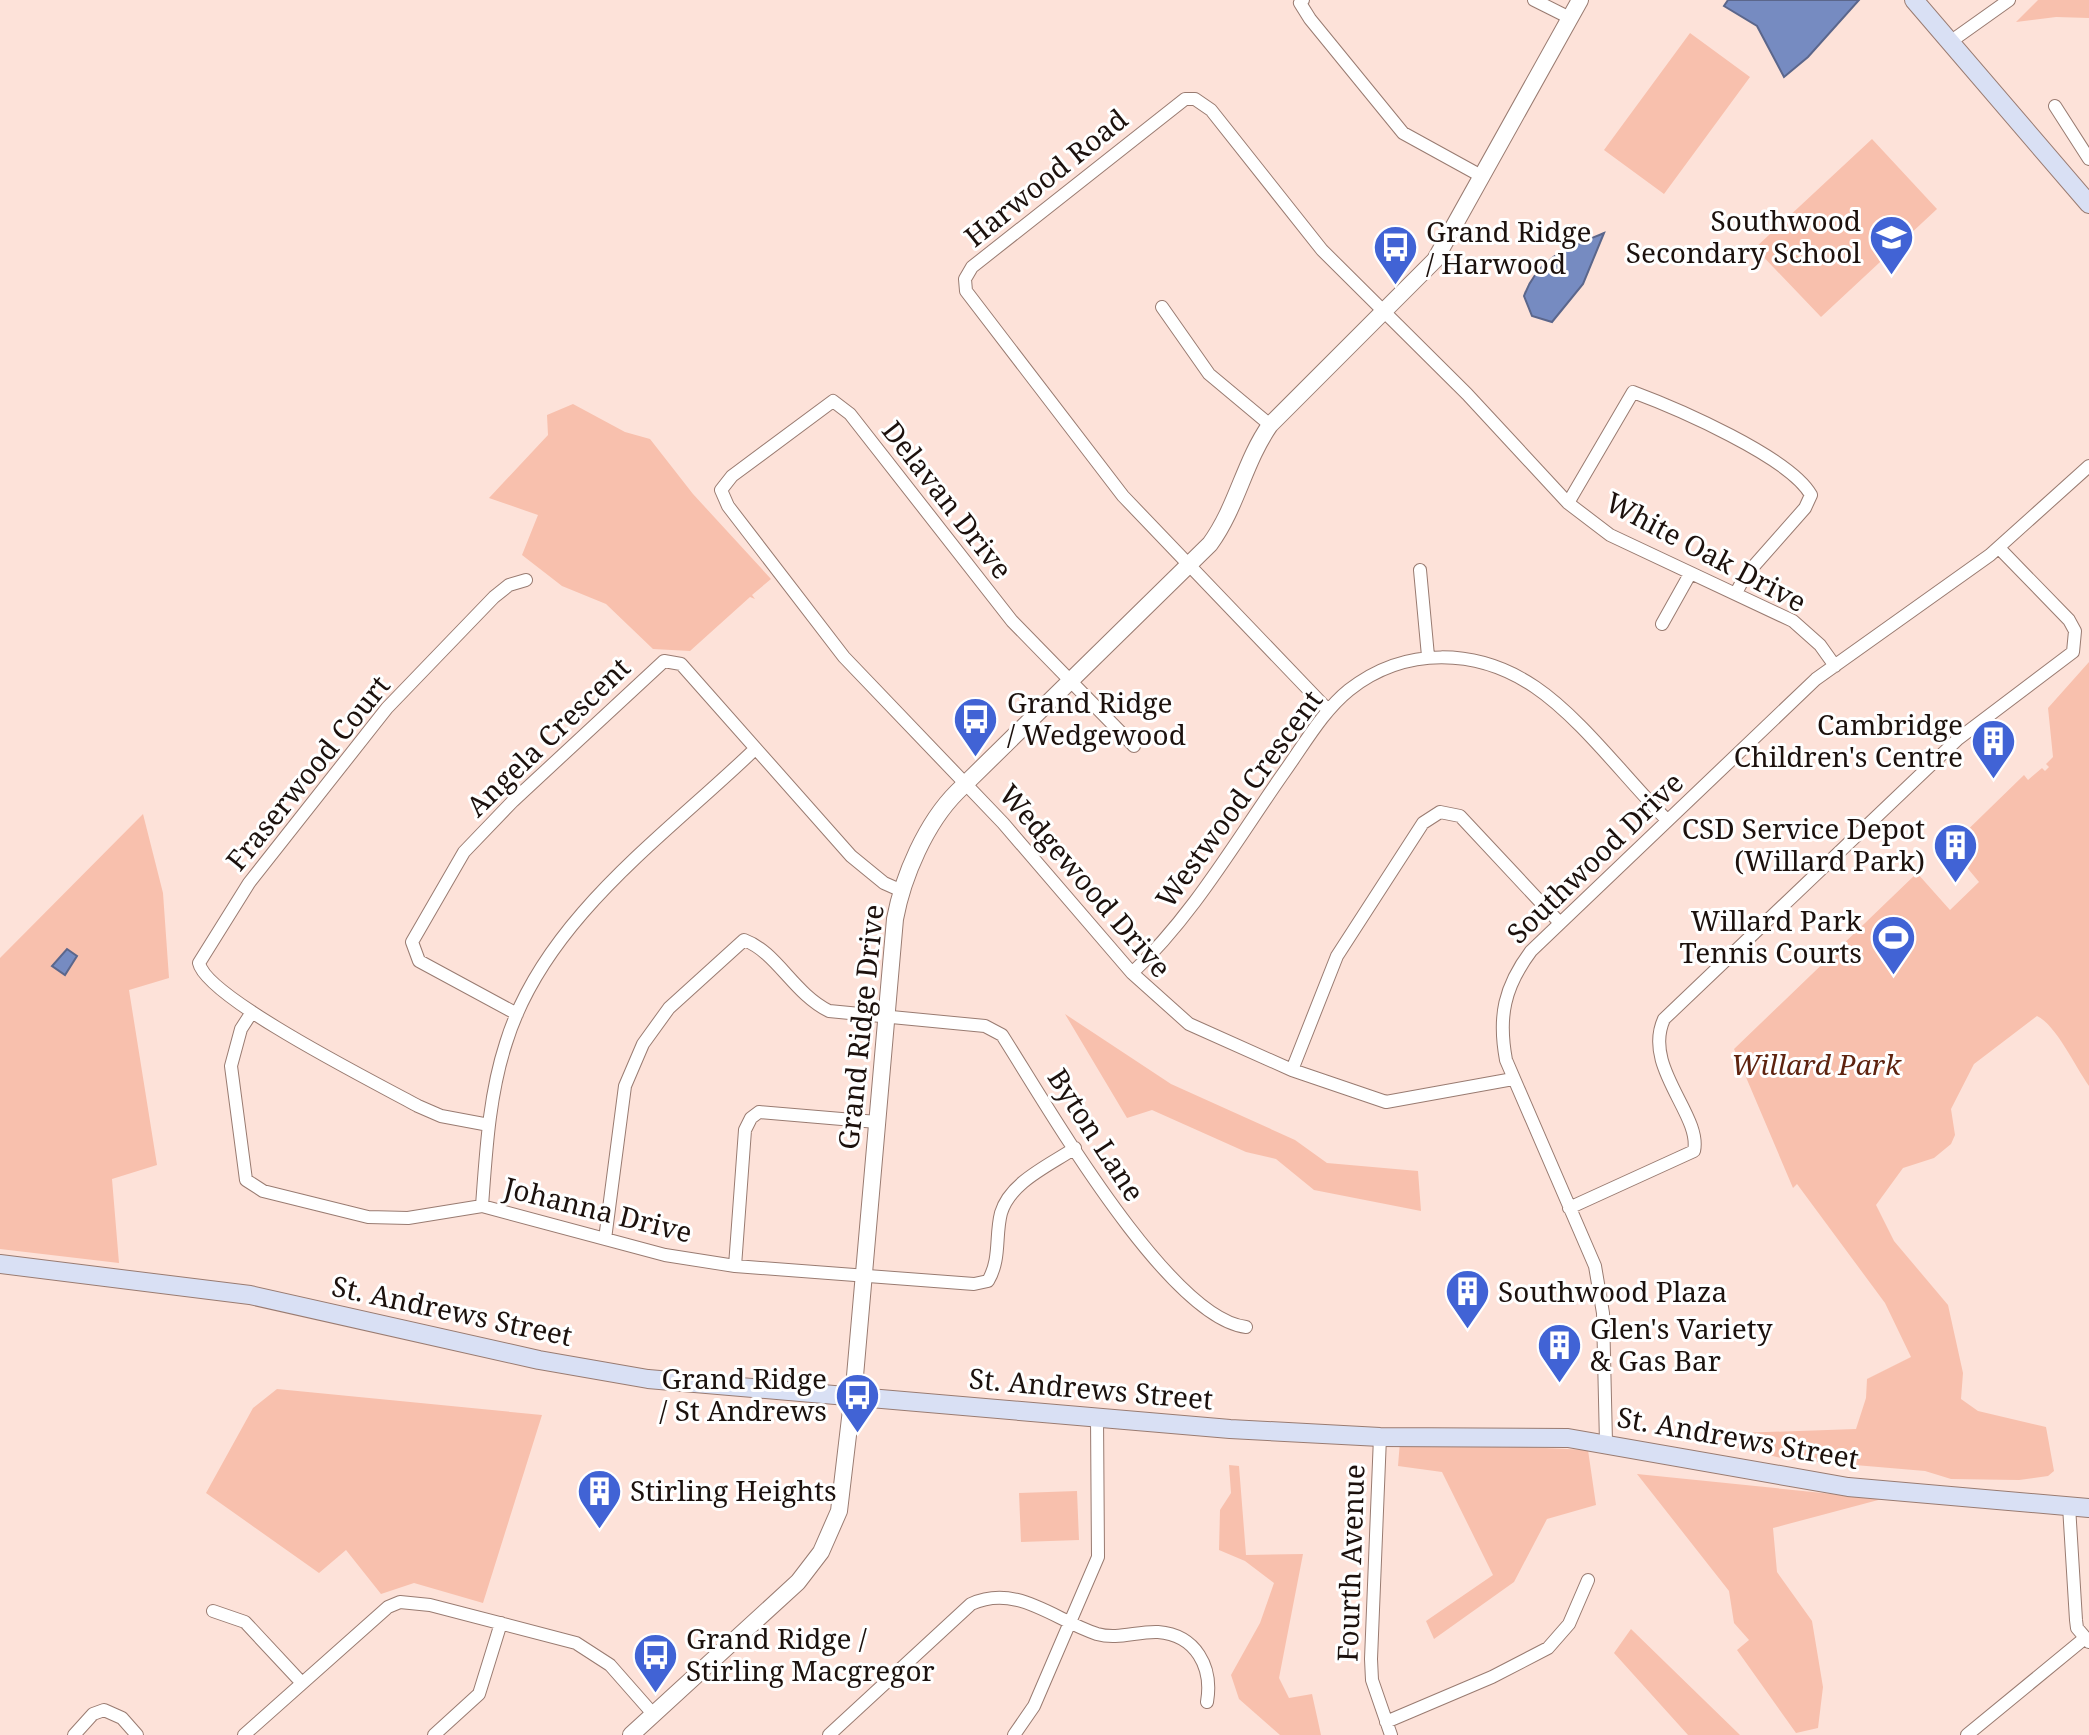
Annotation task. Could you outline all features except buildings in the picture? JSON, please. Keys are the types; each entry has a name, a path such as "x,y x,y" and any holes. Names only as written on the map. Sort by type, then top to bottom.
{"main road":[{"path":"1914,0 2089,204"},
{"name":"St. Andrews Street","path":"0,1264 250,1295 539,1360 648,1379 1097,1417 1380,1437 1515,1435 1606,1443 1848,1487 2089,1508"}],"street":[{"path":"1303,0 1300,3 1310,19 1403,133 1483,177"},
{"path":"1534,0 1570,18"},
{"name":"Grand Ridge Drive","path":"631,1735 798,1582 821,1552 839,1511 864,1277 895,919 902,891 940,812 1189,566 1225,522 1255,448 1270,425 1435,260 1580,0"},
{"path":"1950,42 2009,0"},
{"name":"Harwood Road","path":"1328,710 1123,496 966,291 965,279 972,267 1176,104 1195,99 1211,110 1322,250 1385,311"},
{"path":"2055,106 2089,159"},
{"path":"1162,307 1209,374 1270,425"},
{"name":"White Oak Drive","path":"1385,311 1568,503 1610,535 1793,621 1820,645 1835,666"},
{"path":"1568,503 1633,392 1754,448 1805,483 1811,495 1805,508 1745,576 1736,593"},
{"name":"Delavan Drive","path":"728,506 721,490 732,476 833,401 850,414 1012,621 1134,746"},
{"name":"Southwood Drive","path":"1606,1443 1601,1291 1595,1266 1513,1079 1501,1033 1502,1006 1519,967 1560,923 1803,691 1999,548 2089,466"},
{"name":"Wedgewood Drive","path":"728,506 844,657 966,783 1132,973 1189,1024 1292,1070 1386,1102 1513,1079"},
{"path":"1569,1208 1694,1151 1693,1136 1660,1055 1658,1034 1664,1019 1958,739 2073,652 2075,631 2069,620 1999,548"},
{"path":"1420,570 1428,656"},
{"path":"1662,624 1690,574"},
{"name":"Fraserwood Court","path":"252,1012 206,976 201,970 201,955 249,883 387,708 494,597 509,585 526,580"},
{"name":"Westwood Crescent","path":"1132,973 1169,937 1328,710 1371,676 1428,656 1479,660 1510,671 1538,689 1667,820"},
{"name":"Angela Crescent","path":"517,1014 419,961 414,955 412,942 418,927 464,852 513,801 664,661 681,664 851,856 884,883 902,891"},
{"name":"Johanna Drive","path":"755,749 569,929 517,1014 505,1044 489,1125 482,1206 665,1255 735,1266 974,1284 988,1281 996,1268 1001,1214 1008,1197 1027,1179 1075,1148"},
{"path":"1292,1070 1337,956 1423,823 1440,812 1460,816 1560,923"},
{"name":"Byton Lane","path":"605,1239 625,1086 643,1044 669,1008 744,940 757,945 807,1001 829,1011 993,1029 1002,1035 1127,1227 1197,1302 1220,1320 1246,1327"},
{"path":"482,1206 408,1218 368,1217 252,1186 244,1169 231,1066 241,1029 252,1012 418,1106 441,1116 489,1125"},
{"path":"735,1266 745,1130 751,1118 759,1112 877,1122"},
{"path":"1014,1735 1034,1706 1073,1623 1098,1557 1097,1417"},
{"name":"Fourth Avenue","path":"1380,1437 1371,1659 1372,1680 1388,1729"},
{"path":"1967,1735 1984,1730 2087,1640 2076,1620 2069,1506"},
{"path":"1388,1729 1548,1648 1569,1624 1588,1580"},
{"path":"829,1735 971,1604 984,1598 1019,1599 1105,1636 1156,1632 1185,1641 1205,1665 1207,1702"},
{"path":"244,1735 388,1607 400,1602 430,1605 576,1643 594,1651 654,1715"},
{"path":"213,1611 245,1622 301,1682"},
{"path":"434,1735 479,1694 501,1623"},
{"path":"74,1735 93,1714 104,1710 122,1718 137,1735"}],"green space":[{"path":"2038,0 2089,0 2089,18 2056,17 2016,22"},
{"path":"1690,33 1750,77 1664,194 1604,150"},
{"path":"1872,139 1937,209 1821,317 1755,248"},
{"path":"573,404 625,432 650,439 693,494 771,579 752,595 755,599 750,597 690,651 653,649 606,604 562,586 522,555 538,515 489,498 548,435 547,415"},
{"name":"Willard Park","path":"2089,662 2089,1086 2058,1037 2037,1016 1974,1064 1951,1109 1955,1135 1951,1144 1934,1158 1903,1168 1876,1205 1894,1241 1948,1305 1963,1373 1961,1399 1978,1411 2046,1427 2054,1471 2048,1476 2019,1480 1951,1479 1925,1471 1785,1459 1731,1446 1709,1434 1856,1429 1866,1398 1867,1379 1911,1357 1885,1303 1797,1184 1793,1188 1734,1049 1917,873 1950,910 1979,882 1950,847 2024,775 2028,780 2042,768 2045,771 2049,767 2046,764 2053,757 2048,708"},
{"path":"143,814 163,893 169,978 129,990 157,1165 112,1179 119,1263 0,1249 0,958"},
{"path":"1065,1014 1171,1084 1295,1140 1327,1163 1418,1171 1421,1211 1314,1190 1276,1159 1246,1152 1152,1110 1127,1118"},
{"path":"277,1389 542,1415 483,1603 414,1583 381,1594 346,1550 319,1573 206,1493 253,1408"},
{"path":"1400,1441 1588,1450 1596,1505 1547,1519 1514,1582 1434,1639 1426,1621 1493,1575 1442,1472 1398,1466"},
{"path":"1229,1465 1239,1466 1246,1555 1303,1554 1279,1678 1289,1698 1312,1694 1321,1735 1280,1735 1239,1699 1231,1675 1260,1623 1274,1583 1245,1561 1219,1550 1220,1510 1231,1493"},
{"path":"1637,1474 1882,1499 1773,1528 1777,1572 1812,1621 1823,1687 1818,1728 1796,1733 1737,1650 1749,1640 1734,1623 1729,1591"},
{"path":"1077,1491 1079,1540 1021,1542 1019,1493"},
{"path":"1631,1629 1740,1735 1688,1735 1614,1653"}],"water":[{"path":"1728,0 1859,0 1808,57 1784,77 1757,26 1724,6"},
{"path":"1604,233 1583,284 1552,322 1532,316 1524,296 1537,272 1556,256"},
{"path":"67,949 77,956 65,975 52,966"}],"place":[{"name":"Southwood Secondary School","path":"1892,276"},
{"name":"Grand Ridge / Harwood","path":"1395,287"},
{"name":"Grand Ridge / Wedgewood","path":"976,758"},
{"name":"Cambridge Children's Centre","path":"1994,780"},
{"name":"CSD Service Depot (Willard Park)","path":"1956,884"},
{"name":"Willard Park Tennis Courts","path":"1893,976"},
{"name":"Southwood Plaza","path":"1467,1331"},
{"name":"Glen's Variety & Gas Bar","path":"1559,1384"},
{"name":"Grand Ridge / St Andrews","path":"858,1434"},
{"name":"Stirling Heights","path":"599,1530"},
{"name":"Grand Ridge / Stirling Macgregor","path":"655,1694"}]}
